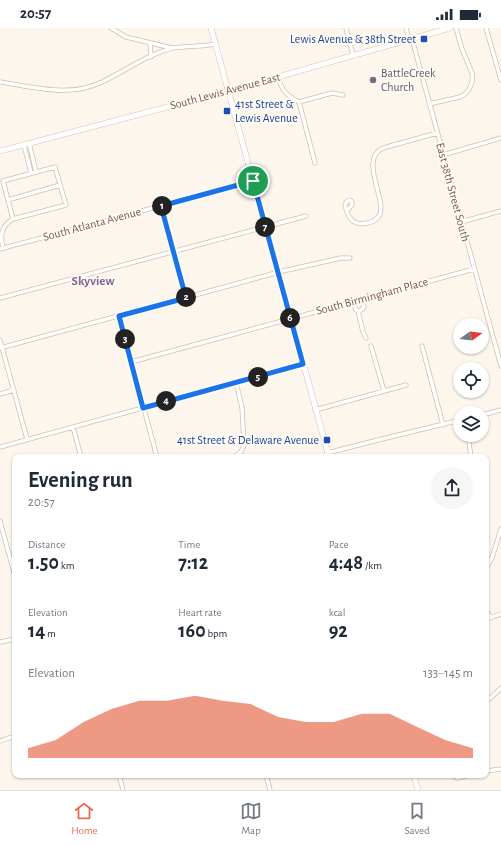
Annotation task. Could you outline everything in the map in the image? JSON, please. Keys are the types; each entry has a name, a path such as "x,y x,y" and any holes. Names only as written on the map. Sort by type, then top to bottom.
{"main road":[{"path":"211,28 328,454"},
{"name":"South Lewis Avenue East","path":"0,151 228,91 450,28"},
{"path":"415,778 418,790"}],"street":[{"path":"111,28 126,37 173,48 215,44"},
{"path":"346,28 353,55"},
{"name":"East 38th Street South","path":"406,28 429,104 501,366"},
{"path":"429,104 460,97 470,88 473,77 456,28"},
{"path":"486,28 501,80"},
{"path":"150,43 151,57"},
{"path":"0,81 54,90 77,89 100,83 151,57 173,48"},
{"path":"278,77 283,90 299,102 315,163"},
{"path":"299,102 332,93 343,95"},
{"path":"347,211 350,219 358,223 368,223 374,221 380,214 381,208 376,190 373,164 376,152 383,148 437,133"},
{"path":"443,155 501,138"},
{"path":"26,144 36,172"},
{"path":"26,144 31,173"},
{"path":"2,249 1,234 4,227 13,219 66,205 55,166 3,181 13,219"},
{"name":"South Atlanta Avenue","path":"2,249 253,181"},
{"path":"8,200 60,186"},
{"path":"161,206 186,298"},
{"path":"461,222 501,211"},
{"path":"0,298 306,216"},
{"path":"1,348 278,273 341,258 350,258"},
{"name":"South Birmingham Place","path":"131,362 474,269"},
{"path":"358,312 362,311 364,307 362,299"},
{"path":"353,302 358,312 366,338"},
{"path":"119,316 156,454"},
{"path":"0,340 27,439"},
{"path":"371,346 384,391"},
{"path":"422,346 443,424"},
{"path":"0,447 303,364"},
{"path":"236,382 242,408 244,445 241,452 238,454"},
{"path":"315,410 406,385"},
{"path":"0,394 14,390"},
{"path":"489,413 501,410"},
{"path":"331,454 382,438 453,422"},
{"path":"73,427 80,454"},
{"path":"469,442 471,454"},
{"path":"0,521 12,565"},
{"path":"489,563 501,529"},
{"path":"489,619 501,614"},
{"path":"0,642 12,640"},
{"path":"489,699 501,689"},
{"path":"0,741 12,737"},
{"path":"489,771 501,769"},
{"path":"120,778 123,790"},
{"path":"267,778 270,790"}],"place":[{"name":"Lewis Avenue & 38th Street","path":"424,39"},
{"name":"BattleCreek Church","path":"373,80"},
{"name":"41st Street & Lewis Avenue","path":"227,111"},
{"name":"41st Street & Delaware Avenue","path":"327,440"}],"district":[{"name":"Skyview","path":"93,280"}],"route":[{"path":"253,181 303,364 143,408 119,316 186,298 161,206 253,181"}]}
